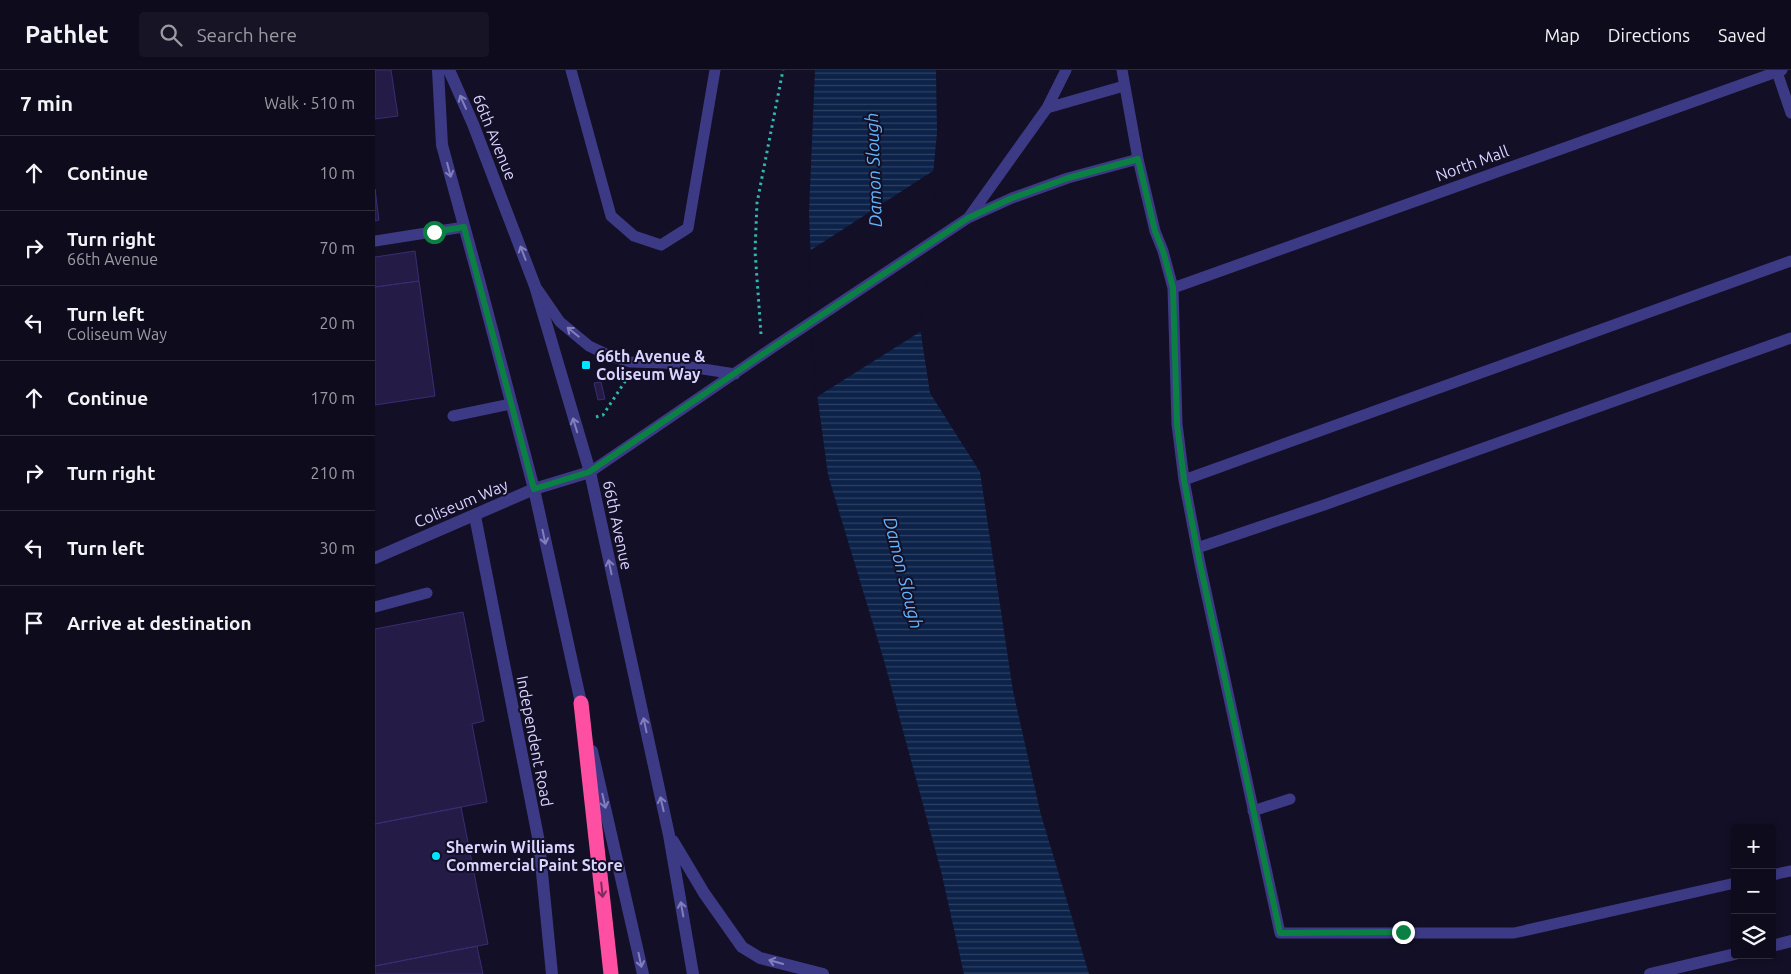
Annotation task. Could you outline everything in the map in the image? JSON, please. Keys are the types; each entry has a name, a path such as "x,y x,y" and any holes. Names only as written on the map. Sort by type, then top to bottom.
{"highway":[{"path":"581,702 611,974"}],"street":[{"path":"438,70 442,145 534,489 643,974"},
{"name":"66th Avenue","path":"449,70 473,124 535,286 589,472 669,835 693,974"},
{"name":"Coliseum Way","path":"375,558 534,489 589,472"},
{"name":"Independent Road","path":"475,516 539,842 552,974"},
{"path":"669,835 704,893 743,947 760,958 823,974"},
{"path":"1776,945 1791,941"},
{"path":"1650,974 1731,955"}],"lane":[{"path":"571,70 611,216 634,236 661,246 688,228 715,70"},
{"path":"968,218 1047,108 1067,70"},
{"path":"1121,70 1138,159 1155,231 1163,251 1173,288 1177,424 1184,480 1280,933 1514,933 1731,884"},
{"path":"1779,71 1791,114"},
{"name":"North Mall","path":"1173,288 1779,71"},
{"path":"1047,108 1125,86"},
{"path":"589,472 968,218 1012,198 1068,178 1138,159"},
{"path":"375,241 464,227"},
{"path":"1184,480 1791,261"},
{"path":"535,286 560,322 589,346 610,356 630,362 665,362 735,374"},
{"path":"1197,548 1316,508 1791,338"},
{"path":"453,416 511,404"},
{"path":"375,607 427,593"},
{"path":"1253,810 1290,799"},
{"path":"1776,874 1791,871"}],"path":[{"path":"767,351 755,250 757,203 783,70"},
{"path":"596,417 605,417 628,375"}],"water":[{"name":"Damon Slough","path":"815,70 936,70 937,133 919,321 930,393 980,472 1013,691 1041,815 1089,974 964,974 941,871 883,657 828,475 816,386 809,212"}],"pier":[{"path":"936,169 922,321 923,330 815,398 808,252"}],"building":[{"path":"375,70 391,70 398,116 375,119"},
{"path":"375,189 379,220 375,221"},
{"path":"415,251 419,281 375,287 375,257"},
{"path":"419,281 435,396 375,405 375,287"},
{"path":"601,382 605,399 598,400 594,383"},
{"path":"463,612 484,721 472,724 487,802 375,824 375,629"},
{"path":"461,807 488,944 375,966 375,824"},
{"path":"477,946 483,974 375,974 375,966"}],"place":[{"name":"66th Avenue & Coliseum Way","path":"586,365"},
{"name":"Sherwin Williams Commercial Paint Store","path":"436,856"}],"route":[{"path":"434,232 464,227 534,489 589,472 968,218 1012,198 1068,178 1138,159 1155,231 1163,251 1173,288 1177,424 1184,480 1200,564 1280,933 1403,932"}]}
